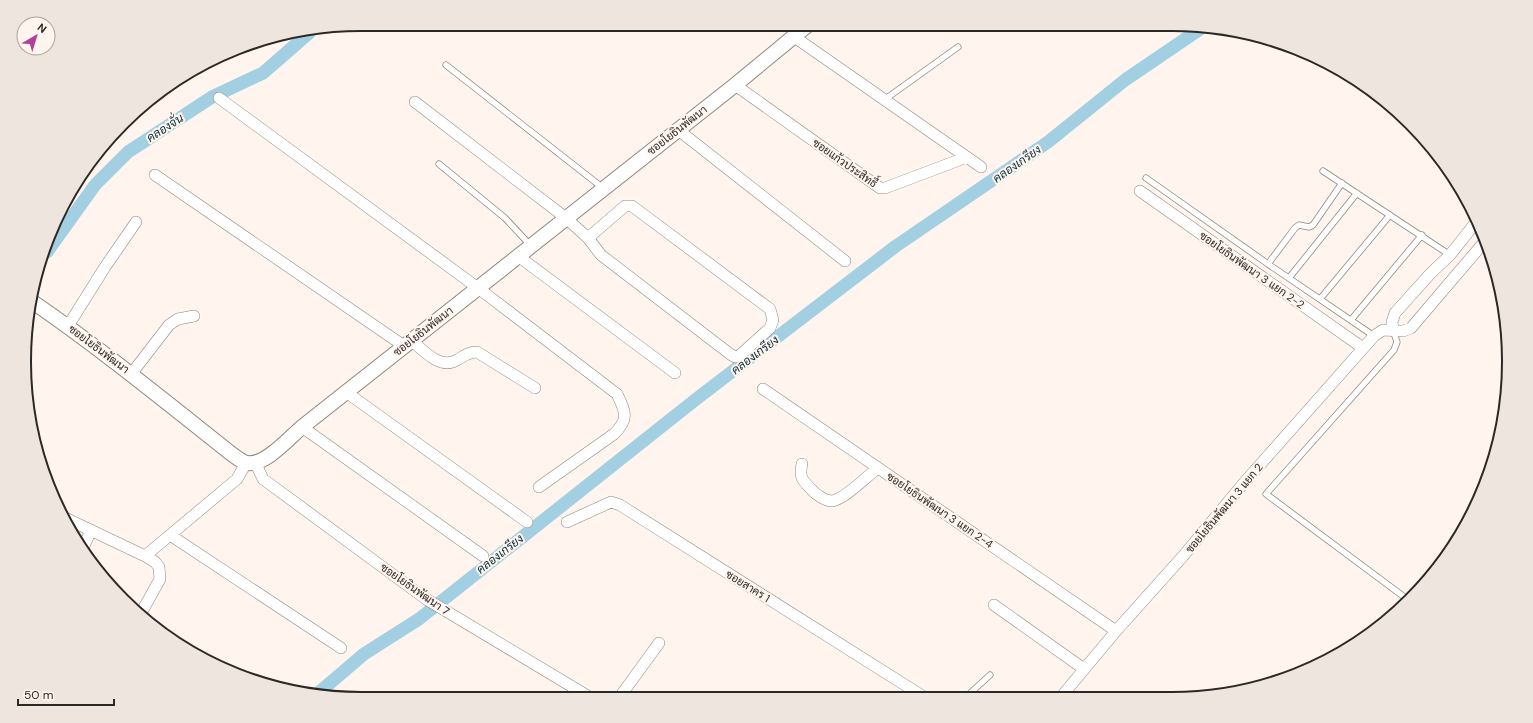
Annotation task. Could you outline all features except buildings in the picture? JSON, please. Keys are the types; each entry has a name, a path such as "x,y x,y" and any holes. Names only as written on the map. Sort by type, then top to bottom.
{"street":[{"name":"ซอยโยธินพัฒนา","path":"36,304 132,374 233,455 251,462 260,461 272,454 302,427 677,129 735,85 800,31"},
{"path":"793,36 981,167"},
{"name":"ซอยแก้วประสิทธื์","path":"735,85 880,188 885,188 967,157"},
{"path":"219,98 478,288 617,394 625,409 622,425 614,434 539,487"},
{"path":"416,102 566,218 588,238 601,256 730,354 735,357 739,356 770,328 773,320 770,309 632,206 625,206 588,238"},
{"path":"677,129 845,261"},
{"path":"155,175 407,343 436,360 444,363 451,363 470,352 477,352 535,388"},
{"name":"ซอยโยธินพัฒนา 3 แยก 2-2","path":"1140,191 1363,348"},
{"path":"68,326 112,255 136,222"},
{"name":"ซอยโยธินพัฒนา 3 แยก 2","path":"1393,330 1392,322 1395,313 1450,254 1473,226"},
{"name":"ซอยโยธินพัฒนา 3 แยก 2","path":"1065,692 1116,631 1184,555 1243,484 1374,336 1383,330 1403,331 1411,328 1481,246"},
{"path":"518,256 675,373"},
{"path":"132,374 169,325 178,319 194,316"},
{"name":"ซอยโยธินพัฒนา 3 แยก 2-4","path":"764,389 1116,631"},
{"path":"346,392 527,522"},
{"path":"302,427 483,556"},
{"path":"145,556 237,479 251,462"},
{"name":"ซอยโยธินพัฒนา 7","path":"251,462 263,479 426,599 582,692"},
{"path":"802,464 800,474 803,481 812,490 825,499 831,501 846,494 878,468"},
{"name":"ซอยสาคร 1","path":"567,522 611,502 620,505 916,692"},
{"path":"72,521 155,562 159,567 160,579 143,609"},
{"path":"85,542 90,530"},
{"path":"170,535 341,648"},
{"path":"994,605 1084,669"},
{"path":"623,692 659,643"}],"lane":[{"path":"884,100 958,47"},
{"path":"446,66 603,188"},
{"path":"439,164 505,218 531,246"},
{"path":"1323,171 1450,254"},
{"path":"1146,178 1288,278 1374,336"},
{"path":"1268,264 1295,228 1299,225 1309,227 1313,225 1342,183"},
{"path":"1288,278 1357,193"},
{"path":"1320,299 1390,215"},
{"path":"1351,320 1422,235"},
{"name":"ซอยโยธินพัฒนา 3 แยก 2","path":"1393,330 1397,342 1394,350 1266,494 1404,596"},
{"path":"971,692 990,675"}],"waterway":[{"name":"คลองเกรียง","path":"323,689 364,654 419,619 695,400 896,246 1048,142 1125,80 1195,32"},
{"name":"คลองจั่น","path":"53,244 95,185 128,152 212,97 263,73 306,36"}]}
